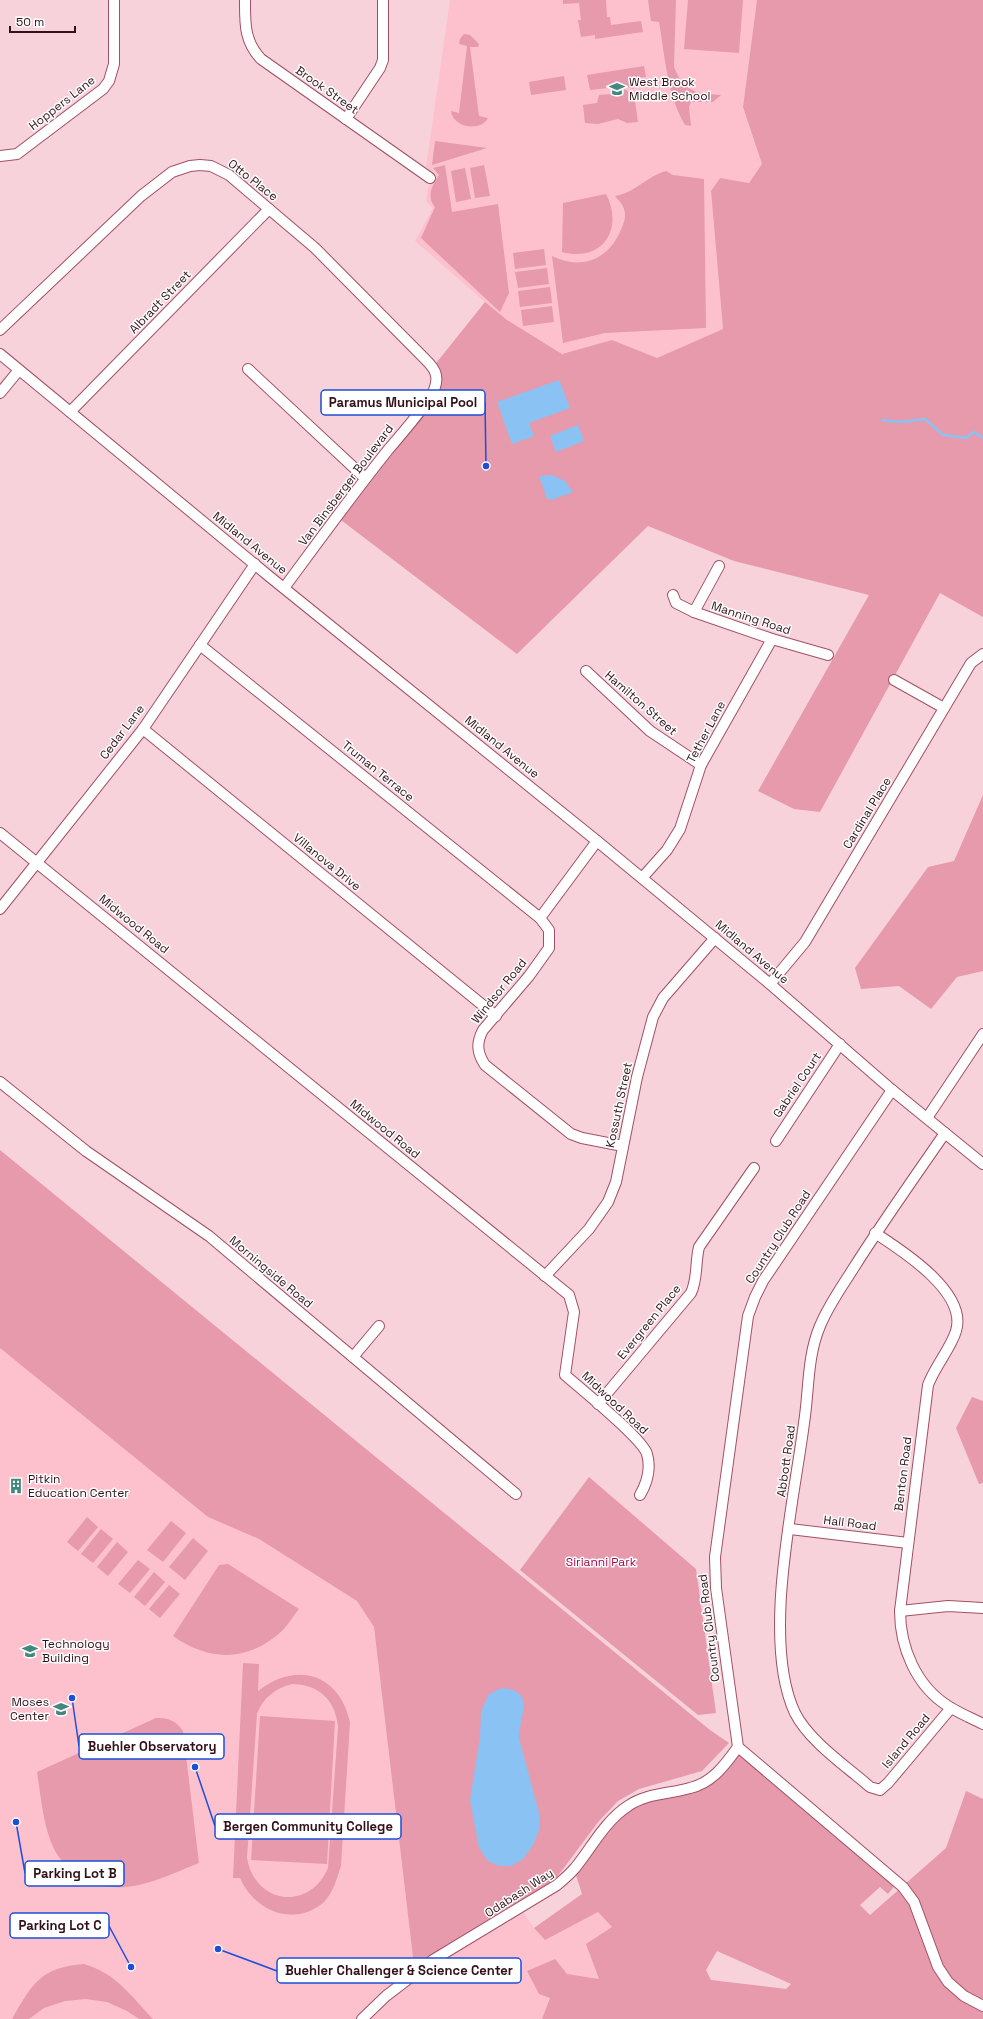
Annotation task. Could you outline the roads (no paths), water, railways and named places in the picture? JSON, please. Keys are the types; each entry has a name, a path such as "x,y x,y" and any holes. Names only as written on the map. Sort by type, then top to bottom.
{"street":[{"name":"Hoppers Lane","path":"0,156 17,154 103,89 109,81 114,64 114,0"},
{"name":"Brook Street","path":"245,0 246,33 255,52 261,59 430,178"},
{"path":"346,119 380,68 383,60 383,0"},
{"name":"Otto Place","path":"0,330 141,196 179,169 200,165 229,174 320,254 433,367 437,376"},
{"name":"Albradt Street","path":"70,412 269,209"},
{"name":"Midland Avenue","path":"0,354 284,588 715,938 892,1090 983,1164"},
{"path":"248,369 365,478"},
{"path":"0,393 19,370"},
{"name":"Van Binsberger Boulevard","path":"284,588 365,478 426,402 435,388 437,376"},
{"name":"Cedar Lane","path":"0,910 142,729 255,564"},
{"path":"694,612 719,566"},
{"name":"Manning Road","path":"673,595 676,603 694,612 772,639 828,655"},
{"name":"Tether Lane","path":"642,878 667,850 680,829 701,764 772,639"},
{"name":"Truman Terrace","path":"200,645 540,918"},
{"name":"Cardinal Place","path":"770,984 805,942 971,663 983,654"},
{"name":"Hamilton Street","path":"586,671 650,731 701,764"},
{"path":"894,680 944,708"},
{"name":"Villanova Drive","path":"142,729 496,1016"},
{"name":"Midwood Road","path":"0,833 569,1295 574,1312 565,1375 634,1436 646,1452 648,1472 646,1482 640,1495"},
{"path":"540,918 597,841"},
{"name":"Windsor Road","path":"540,918 549,930 549,948 496,1016 483,1030 479,1037 478,1052 485,1065 571,1134 582,1138 623,1146"},
{"name":"Kossuth Street","path":"545,1276 589,1229 604,1208 616,1182 637,1077 653,1017 663,998 715,938"},
{"path":"927,1118 983,1034"},
{"name":"Gabriel Court","path":"776,1141 840,1044"},
{"name":"Morningside Road","path":"0,1082 86,1151 209,1236 516,1494"},
{"name":"Country Club Road","path":"738,1748 715,1573 715,1557 748,1316 763,1281 892,1090"},
{"name":"Abbott Road","path":"880,1790 870,1786 811,1735 796,1714 790,1701 782,1661 780,1640 782,1586 814,1343 826,1312 875,1233 945,1133"},
{"name":"Evergreen Place","path":"598,1404 690,1293 697,1275 697,1255 699,1247 754,1168"},
{"name":"Benton Road","path":"875,1233 928,1270 948,1297 957,1318 956,1332 932,1374 928,1385 900,1611 902,1641 914,1670 939,1699 951,1708 983,1724"},
{"path":"353,1358 379,1326"},
{"name":"Hall Road","path":"790,1529 908,1542"},
{"path":"900,1611 948,1606 983,1608"},
{"name":"Island Road","path":"880,1790 888,1783 951,1708"},
{"path":"738,1748 903,1887 914,1902 938,1966 948,1982 964,1996 983,2006"},
{"name":"Odabash Way","path":"362,2019 386,1996 433,1960 557,1885 574,1870 612,1818 629,1805 647,1797 691,1788 706,1781 721,1770 738,1748"}],"water":[{"path":"559,380 570,408 529,423 534,436 512,444 497,402"},
{"path":"578,425 584,441 556,452 550,436"},
{"path":"552,475 565,481 573,492 551,500 547,499 539,476"},
{"path":"502,1688 513,1690 523,1699 524,1706 519,1738 539,1813 540,1828 533,1845 523,1859 511,1866 499,1866 488,1861 479,1848 470,1800 480,1737 481,1711 489,1694"}],"waterway":[{"path":"882,420 901,422 925,419 943,435 966,438 974,432 983,438"}],"place":[{"name":"West Brook Middle School","path":"617,89"},
{"name":"Paramus Municipal Pool","path":"486,466"},
{"name":"Pitkin Education Center","path":"16,1486"},
{"name":"Technology Building","path":"30,1651"},
{"name":"Buehler Observatory","path":"72,1698"},
{"name":"Moses Center","path":"61,1709"},
{"name":"Bergen Community College","path":"195,1767"},
{"name":"Parking Lot B","path":"16,1822"},
{"name":"Buehler Challenger & Science Center","path":"218,1949"},
{"name":"Parking Lot C","path":"131,1967"}],"park label":[{"name":"Sirianni Park","path":"601,1562"}]}
